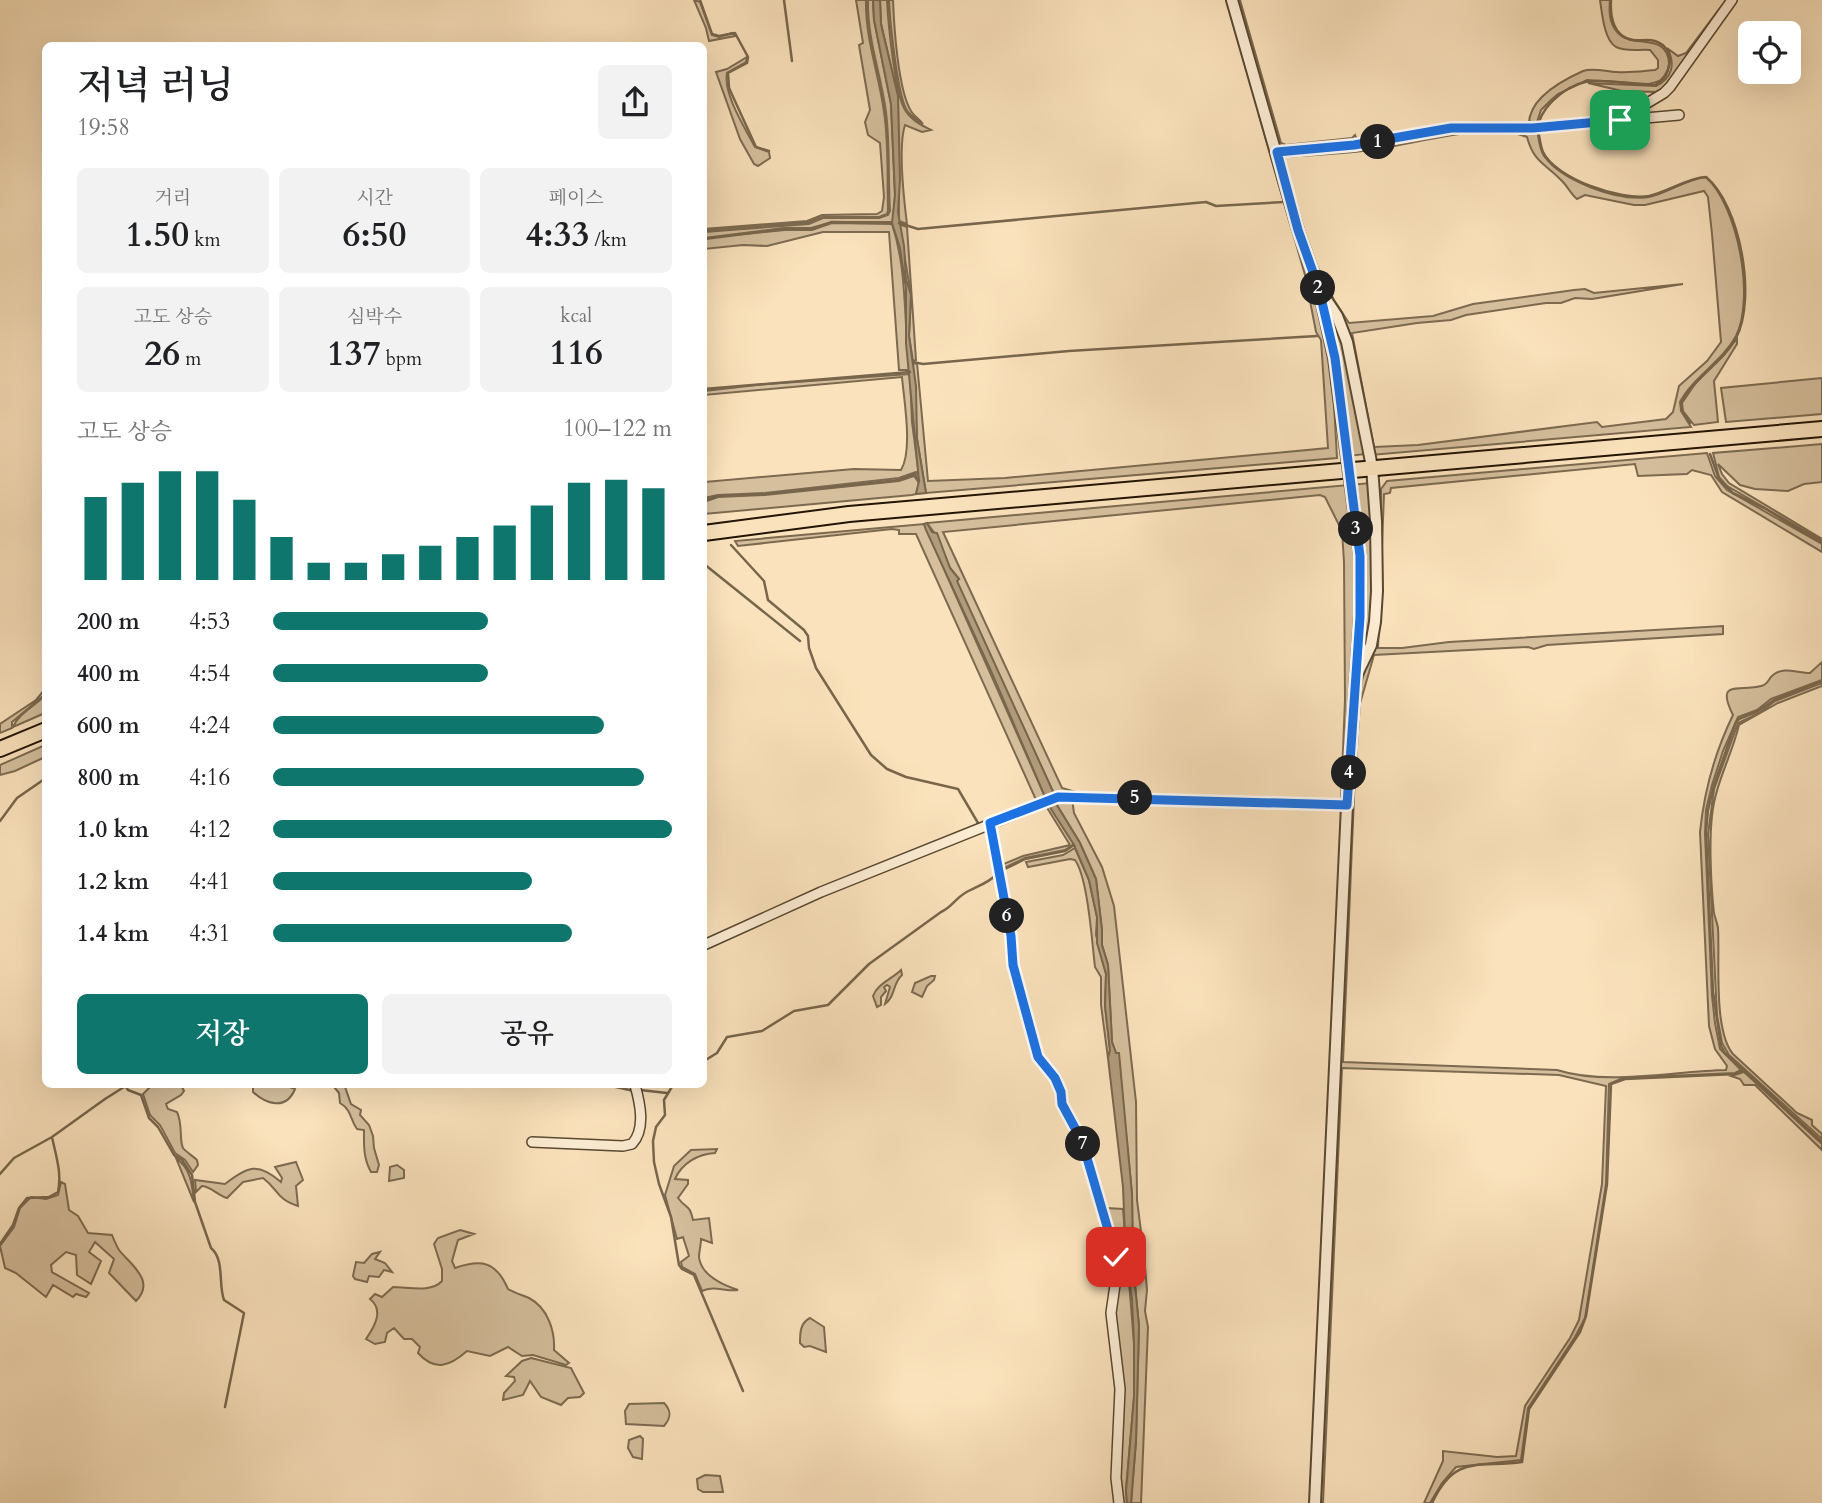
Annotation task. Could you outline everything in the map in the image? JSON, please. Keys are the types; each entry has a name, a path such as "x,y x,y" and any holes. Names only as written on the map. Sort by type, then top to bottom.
{"highway":[{"path":"707,533 849,514 1822,429"},
{"path":"0,749 42,732"}],"street":[{"path":"1232,0 1298,230 1319,289 1335,358 1360,556 1360,617 1347,805 1315,1503"},
{"path":"1620,120 1671,87 1732,0"},
{"path":"1277,152 1354,145 1451,128 1533,128 1679,115"},
{"path":"1319,289 1337,316 1347,342 1372,467 1376,535 1376,622 1371,645 1356,677"},
{"path":"707,944 821,891 1058,797 1347,805"},
{"path":"990,823 1011,936 1013,965 1038,1057 1055,1078 1061,1092 1062,1104 1082,1141 1116,1257 1111,1313 1120,1388 1116,1478 1119,1503"},
{"path":"532,1142 623,1146 632,1144 639,1131 640,1109 636,1088"}],"shaded area":[{"path":"694,0 700,2 712,35 719,37 732,33 735,36 709,41"},
{"path":"856,0 866,0 868,29 884,112 887,214 879,217 823,217 809,222 707,231 807,221 822,215 877,214 882,211 884,197 880,143 868,135 865,122 870,110 859,45 863,43"},
{"path":"868,0 873,0 874,20 891,104 895,195 893,222 832,222 811,228 784,228 707,238 707,232 809,224 823,218 879,218 888,215 887,124 868,14"},
{"path":"873,0 880,0 881,24 898,96 898,212 906,279 911,295 909,336 916,386 917,439 926,493 916,494 919,481 906,343 906,289 900,248 892,223 895,195 891,104 874,20"},
{"path":"880,0 887,0 901,102 910,117 931,130 922,132 905,125 902,159 907,224 899,221 898,96 881,24"},
{"path":"889,0 893,0 897,57 903,88 911,111 923,124 909,114 903,100 894,56"},
{"path":"1234,0 1240,0 1281,143 1286,145 1352,138 1355,135 1358,142 1286,148 1278,145"},
{"path":"1600,0 1610,0 1611,21 1623,37 1656,44 1667,53 1669,63 1664,78 1648,84 1587,80 1558,94 1541,110 1536,125 1529,125 1530,115 1540,98 1566,79 1583,71 1631,72 1658,68 1658,60 1650,50 1624,49 1612,44 1604,26"},
{"path":"1726,0 1729,0 1670,84 1620,118 1606,119 1632,108 1655,92 1622,91 1588,83 1656,86 1661,83 1669,75 1672,65 1667,48 1678,56 1686,53"},
{"path":"747,57 746,62 727,73 728,91 755,147 769,152 770,158 758,166 754,164 740,139 716,72"},
{"path":"1259,115 1264,115 1315,288 1332,368 1337,458 926,493 917,439 913,364 917,363 928,481 1005,478 1328,448 1321,340 1316,332 1305,275"},
{"path":"1537,130 1542,153 1552,165 1592,188 1622,196 1649,197 1691,180 1706,177 1727,209 1740,253 1744,299 1741,319 1730,345 1692,385 1680,402 1681,411 1691,427 1371,455 1358,384 1313,258 1349,323 1433,316 1473,304 1574,290 1585,289 1594,293 1683,284 1352,333 1374,447 1418,445 1597,422 1602,427 1666,419 1673,412 1679,386 1707,361 1721,342 1708,197 1704,191 1645,205 1585,195 1577,199 1537,158 1527,137 1512,133 1476,132 1371,150 1286,157 1289,154 1435,132"},
{"path":"832,223 892,224 901,260 910,370 899,370 889,232 823,232 767,246 707,249 707,238 713,237 812,230"},
{"path":"899,224 907,227 916,360 913,361 909,336 911,295"},
{"path":"1330,315 1338,324 1366,454 1348,456"},
{"path":"1737,339 1737,344 1714,381 1718,422 1694,425 1683,411 1682,403 1695,384"},
{"path":"910,374 912,422 919,476 916,472 899,478 707,497 707,482 854,469 901,470 905,461 907,438 902,377 707,395 707,391"},
{"path":"1822,378 1822,414 1726,422 1721,388"},
{"path":"1822,444 1822,482 1804,484 1788,491 1755,489 1740,485 1718,464 1729,483 1822,541 1727,486 1719,477 1713,453"},
{"path":"1707,453 1715,476 1727,490 1822,544 1822,552 1722,492 1711,475 1692,470 1687,474 1638,476 1635,464 1391,488 1390,493 1384,494 1378,648 1723,626 1723,634 1547,645 1534,649 1528,647 1374,655 1359,707 1357,725 1343,1062 1557,1070 1597,1077 1726,1070 1727,1066 1715,1049 1709,1026 1700,832 1711,772 1733,715 1727,696 1732,689 1764,685 1777,672 1810,673 1822,662 1822,680 1771,699 1757,710 1738,717 1723,751 1706,810 1715,1023 1720,1049 1741,1070 1735,1073 1623,1078 1609,1084 1606,1184 1585,1318 1528,1408 1521,1460 1456,1467 1430,1503 1424,1503 1443,1461 1443,1451 1497,1457 1516,1456 1525,1406 1579,1320 1602,1184 1606,1086 1559,1075 1342,1068 1323,1503 1318,1503 1358,694 1366,667 1380,587 1381,489 1387,481"},
{"path":"914,476 919,483 916,494 707,514 707,501 718,497 765,495 899,481"},
{"path":"1371,483 1374,548 1372,619 1362,658 1357,595 1347,724 1345,799 1341,801 1345,700 1344,562 1342,531 1325,497 1320,495 943,532 1062,788 1079,793 1055,796 956,581 959,579 950,568 936,535 927,523"},
{"path":"927,523 932,532 937,533 950,568 959,579 957,581 1055,796 1046,799 926,530 924,524"},
{"path":"924,524 1046,799 1037,802 916,534 899,534 899,530 892,529 738,546 735,541"},
{"path":"1822,683 1822,686 1778,703 1739,725 1714,804 1711,851 1714,913 1718,928 1720,1012 1727,1043 1733,1054 1797,1113 1812,1120 1812,1125 1822,1134 1822,1139 1729,1055 1722,1043 1717,1016 1708,834 1714,789 1738,723 1759,713 1775,701"},
{"path":"42,693 42,697 12,722 12,728 0,733 0,724 36,700"},
{"path":"42,698 42,714 13,727"},
{"path":"42,746 42,758 15,771 0,775 0,765"},
{"path":"1072,799 1074,813 1102,867 1114,906 1136,1102 1137,1200 1144,1255 1147,1290 1145,1311 1148,1327 1141,1503 1131,1503 1136,1441 1139,1326 1133,1265 1132,1194 1118,1053 1112,1042 1108,965 1102,945 1096,879 1080,843 1055,802"},
{"path":"1055,802 1080,843 1096,879 1102,945 1108,965 1112,1042 1116,1053 1119,1053 1132,1194 1133,1265 1139,1326 1136,1441 1131,1503 1127,1503 1126,1491 1134,1397 1132,1299 1126,1262 1123,1187 1108,1058 1110,1050 1105,1006 1106,974 1097,943 1097,917 1089,880 1074,845 1051,809 1049,804"},
{"path":"1049,804 1074,844 1065,850 1025,858 1002,869 1001,865 1023,856 1070,845 1046,806"},
{"path":"1075,848 1089,880 1097,917 1096,935 1106,974 1105,1006 1110,1050 1108,1058 1101,1005 1101,977 1095,967 1086,895 1079,869 1075,860 1070,859 1028,867 1026,862 1063,855"},
{"path":"901,970 902,975 891,997 885,1004 890,987 887,985 881,997 881,1005 877,1007 873,996 875,992"},
{"path":"935,976 934,980 927,986 922,997 912,992 915,983"},
{"path":"1744,1072 1822,1144 1822,1150 1755,1085 1744,1085 1740,1079 1731,1076"},
{"path":"149,1088 182,1088 181,1095 166,1104 168,1109 177,1112 179,1117 183,1148 197,1160 198,1165 193,1172 185,1160 175,1153 160,1125 150,1115 143,1094"},
{"path":"253,1088 295,1089 291,1096 281,1103 270,1102 253,1092"},
{"path":"335,1088 345,1088 351,1104 361,1110 360,1115 369,1125 379,1165 377,1172 371,1172 367,1162 364,1130 357,1129 347,1109 340,1103 339,1093"},
{"path":"717,1149 715,1153 691,1160 675,1179 688,1180 678,1198 689,1209 693,1220 709,1218 712,1243 701,1239 701,1264 708,1274 738,1290 702,1291 695,1274 682,1267 681,1262 689,1256 683,1237 677,1239 665,1195 674,1166 691,1150"},
{"path":"176,1158 188,1172 194,1202"},
{"path":"296,1162 303,1180 296,1186 298,1206 281,1197 263,1178 243,1182 227,1198 202,1186 196,1192 195,1180 225,1184 240,1173 253,1169 266,1171 281,1182 282,1178 275,1167"},
{"path":"397,1165 404,1170 404,1178 389,1181 390,1167"},
{"path":"61,1182 65,1184 69,1210 78,1216 88,1233 112,1235 119,1250 140,1274 143,1280 142,1294 136,1301 109,1273 114,1259 95,1242 89,1252 101,1261 91,1284 77,1275 76,1255 66,1252 51,1265 52,1272 89,1293 86,1297 76,1294 73,1297 53,1285 46,1297 16,1273 5,1268 0,1246 14,1227 20,1208 31,1197 46,1199 58,1195"},
{"path":"1106,1208 1123,1209 1134,1343 1134,1397 1127,1503 1122,1503 1120,1490 1114,1317 1118,1278"},
{"path":"460,1230 474,1234 458,1240 452,1261 455,1268 480,1263 487,1265 498,1273 508,1289 536,1302 549,1321 554,1350 569,1363 566,1365 533,1355 522,1356 508,1347 490,1356 467,1351 449,1363 436,1365 418,1353 420,1347 412,1339 404,1339 394,1328 387,1333 385,1342 375,1344 366,1339 375,1324 377,1313 377,1308 370,1299 375,1294 382,1297 393,1287 426,1288 437,1285 442,1281 442,1269 434,1244 438,1238"},
{"path":"380,1252 375,1259 385,1263 392,1272 384,1270 379,1277 369,1276 367,1282 355,1279 353,1276 356,1262 364,1263 372,1254"},
{"path":"810,1318 824,1327 826,1352 810,1346 804,1347 800,1343 802,1325"},
{"path":"531,1358 571,1368 584,1393 580,1397 568,1398 561,1405 541,1397 530,1381 523,1395 503,1400 504,1393 515,1381 514,1377 506,1376 522,1361"},
{"path":"664,1403 670,1415 664,1426 626,1424 625,1411 629,1404"},
{"path":"640,1436 643,1439 642,1459 633,1457 628,1448 629,1440"},
{"path":"705,1475 720,1476 723,1492 703,1492 698,1489 697,1479"}],"waterway":[{"path":"700,0 712,34 719,36 735,33 748,57 747,63 728,73 729,88 756,147 769,151"},
{"path":"784,0 792,61"},
{"path":"1538,124 1546,108 1560,94 1577,85 1602,81 1655,85 1665,75 1670,63 1667,50 1655,41 1633,40 1621,35 1612,19 1611,0"},
{"path":"1538,131 1543,152 1550,162 1590,186 1637,197 1649,196 1706,177 1718,190 1728,208 1742,253 1745,277 1742,321 1730,347 1693,385 1681,403 1682,411 1690,423"},
{"path":"899,223 918,229 1206,202 1216,206 1284,202"},
{"path":"707,239 784,229 812,229 832,222 892,223"},
{"path":"913,362 923,364 1069,351 1317,336"},
{"path":"707,389 910,372"},
{"path":"1710,454 1719,479 1733,493 1764,508 1822,543"},
{"path":"707,499 899,480 915,474 919,481"},
{"path":"731,545 764,581 768,600 804,630 816,668 871,755 887,769 906,777 958,789 978,823"},
{"path":"707,566 800,641"},
{"path":"1822,681 1774,700 1736,722 1714,785 1706,832 1713,992 1721,1046 1725,1053 1822,1142"},
{"path":"0,821 17,798 42,781"},
{"path":"1003,870 1025,859 1065,851 1074,845"},
{"path":"707,1059 717,1053 727,1037 762,1031 794,1011 828,1005 869,964 962,895 996,875"},
{"path":"1432,1503 1449,1477 1459,1470 1469,1466 1522,1462 1529,1409 1580,1332 1586,1316 1607,1184 1611,1084 1625,1079 1736,1074 1744,1070"},
{"path":"0,1244 27,1198 49,1197 58,1192 59,1171 52,1137 122,1088"},
{"path":"127,1088 141,1095 149,1118 158,1127 174,1155 182,1160 192,1175 195,1202 220,1266 224,1300 244,1313 225,1407"},
{"path":"620,1088 634,1091"},
{"path":"671,1088 664,1100 665,1115 656,1127 653,1141 659,1184 671,1217 679,1265 694,1275 743,1391"},
{"path":"640,1090 667,1093"},
{"path":"0,1174 14,1158 52,1137"}],"route":[{"path":"1116,1257 1082,1141 1062,1104 1061,1092 1055,1078 1038,1057 1013,965 1011,936 990,823 1058,797 1072,796 1347,805 1360,617 1360,556 1335,358 1319,289 1298,230 1277,152 1354,145 1451,128 1533,128 1620,120"}]}
